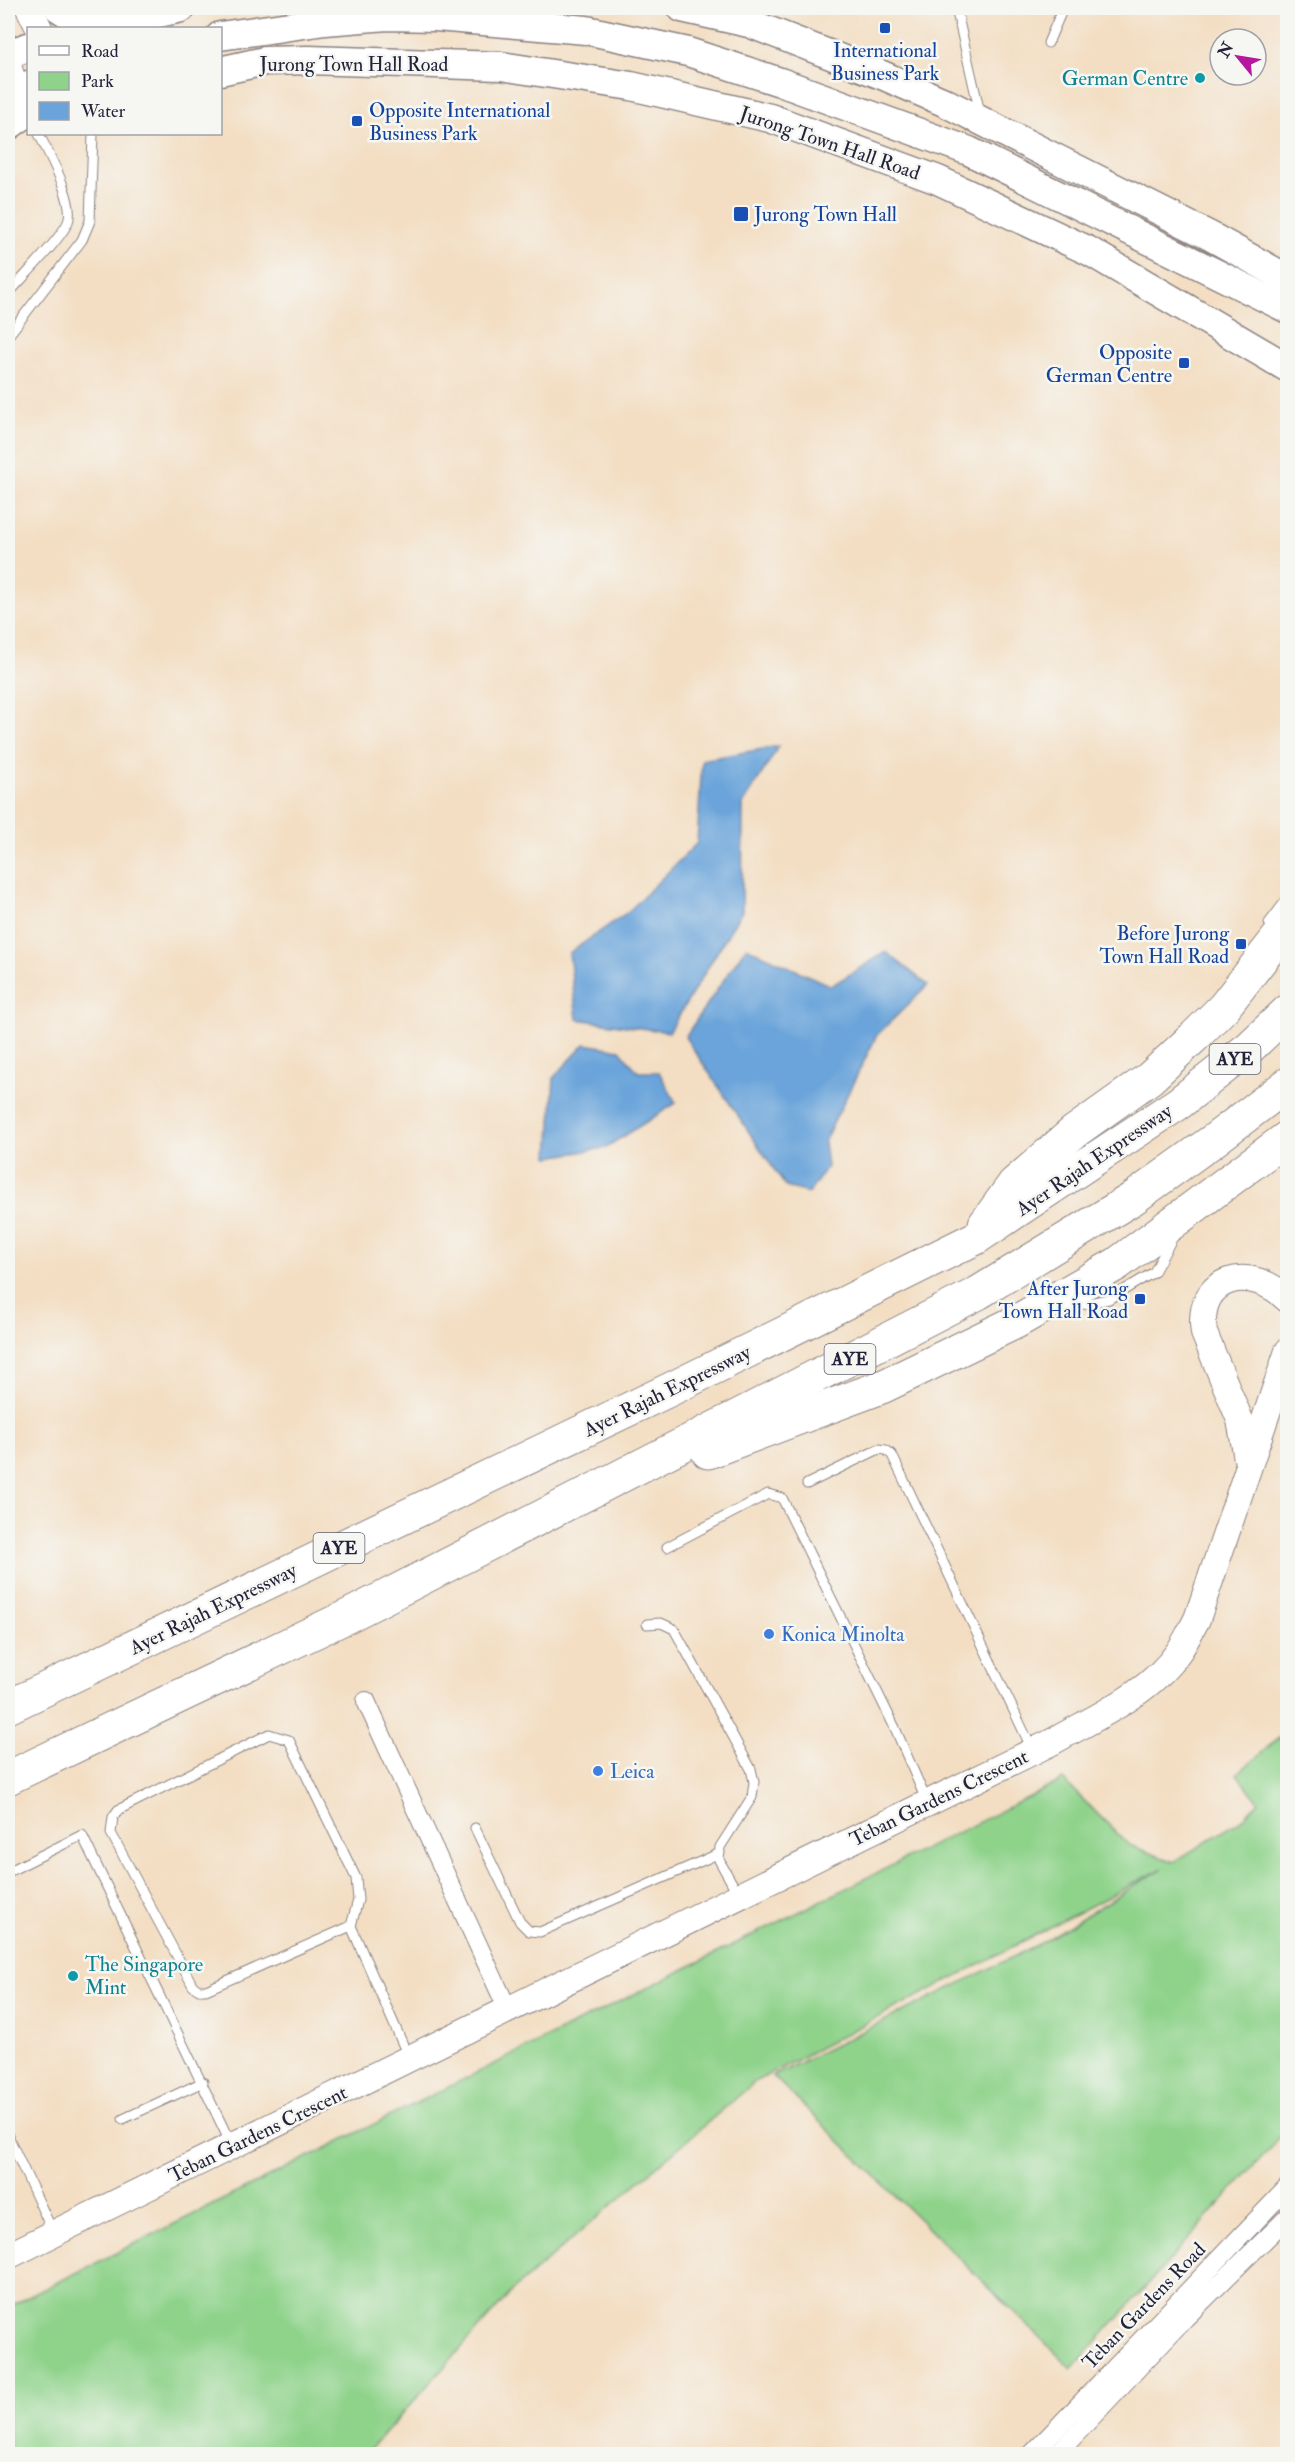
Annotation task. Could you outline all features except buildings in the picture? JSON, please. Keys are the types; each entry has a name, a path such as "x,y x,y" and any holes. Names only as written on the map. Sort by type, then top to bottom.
{"highway":[{"path":"976,1238 1014,1184 1074,1132 1150,1078 1226,997 1275,929"},
{"name":"Ayer Rajah Expressway","path":"8,1707 671,1389 976,1238 1179,1103 1250,1047 1287,1011"},
{"name":"AYE","path":"8,1778 348,1616 978,1293 1132,1199 1287,1084"},
{"path":"561,1507 884,1386 1029,1314 1117,1263 1287,1137"}],"main road":[{"path":"59,8 89,27"},
{"path":"96,27 181,8"},
{"path":"682,8 749,23 882,75 982,121 1210,237 1287,279"},
{"name":"Jurong Town Hall Road","path":"222,36 325,21 387,16 459,19 586,30 688,52 780,82 969,151 1287,309"},
{"path":"8,54 27,47"},
{"name":"Jurong Town Hall Road","path":"222,70 265,62 308,60 501,66 632,86 770,118 938,180 1078,246 1287,368"},
{"path":"882,75 928,105 969,151"},
{"path":"770,118 782,110 786,95 780,82"},
{"path":"8,126 19,90"},
{"path":"8,136 27,130"}],"street":[{"path":"29,8 38,27"},
{"name":"Teban Gardens Crescent","path":"1248,1467 1240,1420 1204,1333 1202,1320 1204,1306 1210,1294 1220,1285 1232,1279 1248,1278 1264,1282 1287,1300"},
{"name":"Teban Gardens Crescent","path":"8,2256 1034,1751 1128,1699 1152,1681 1179,1652 1197,1619 1248,1467 1280,1393 1287,1351"},
{"path":"366,1701 508,2010"},
{"name":"Teban Gardens Road","path":"1032,2454 1287,2187"},
{"name":"Teban Gardens Road","path":"1057,2454 1185,2318 1267,2240 1287,2217"},
{"path":"1252,2226 1267,2240"}],"lane":[{"path":"921,8 941,11 956,8 968,71 982,121"},
{"path":"1048,43 1064,8"},
{"path":"8,294 69,221 64,190 39,135"},
{"path":"8,336 82,240 90,221 93,135"},
{"path":"1275,929 1287,898"},
{"path":"807,1484 879,1449 886,1450 892,1455 1034,1751"},
{"path":"667,1547 768,1494 782,1498 895,1728 928,1803"},
{"path":"647,1624 661,1623 674,1629 751,1769 754,1782 752,1797 720,1847 719,1860 739,1897"},
{"path":"351,1926 206,1990 199,1990 193,1986 111,1833 113,1817 118,1810 269,1734 282,1736 289,1740 356,1878 358,1900 351,1926 409,2058"},
{"path":"475,1828 520,1922 529,1931 540,1932 720,1853"},
{"path":"8,1872 82,1835 232,2146"},
{"path":"123,2119 202,2082"},
{"path":"8,2136 54,2234"}],"green space":[{"path":"1287,1731 1287,2129 1072,2369 773,2076 1043,1942 1163,1868 756,2081 515,2288 366,2454 8,2454 8,2307 1063,1780 1129,1845 1174,1862 1240,1821 1259,1802 1237,1774"}],"water":[{"path":"779,746 743,804 742,911 669,1032 577,1019 569,953 629,911 697,843 702,760"},
{"path":"746,947 831,986 886,952 928,985 877,1035 824,1142 827,1167 809,1193 786,1187 685,1037"},
{"path":"585,1044 620,1050 638,1072 659,1072 676,1103 605,1148 549,1157 554,1077"}],"place":[{"name":"International Business Park","path":"885,28"},
{"name":"German Centre","path":"1200,78"},
{"name":"Opposite International Business Park","path":"357,121"},
{"name":"Jurong Town Hall","path":"741,214"},
{"name":"Opposite German Centre","path":"1184,363"},
{"name":"Before Jurong Town Hall Road","path":"1241,944"},
{"name":"After Jurong Town Hall Road","path":"1140,1299"},
{"name":"Konica Minolta","path":"769,1634"},
{"name":"Leica","path":"598,1771"},
{"name":"The Singapore Mint","path":"73,1976"}]}
